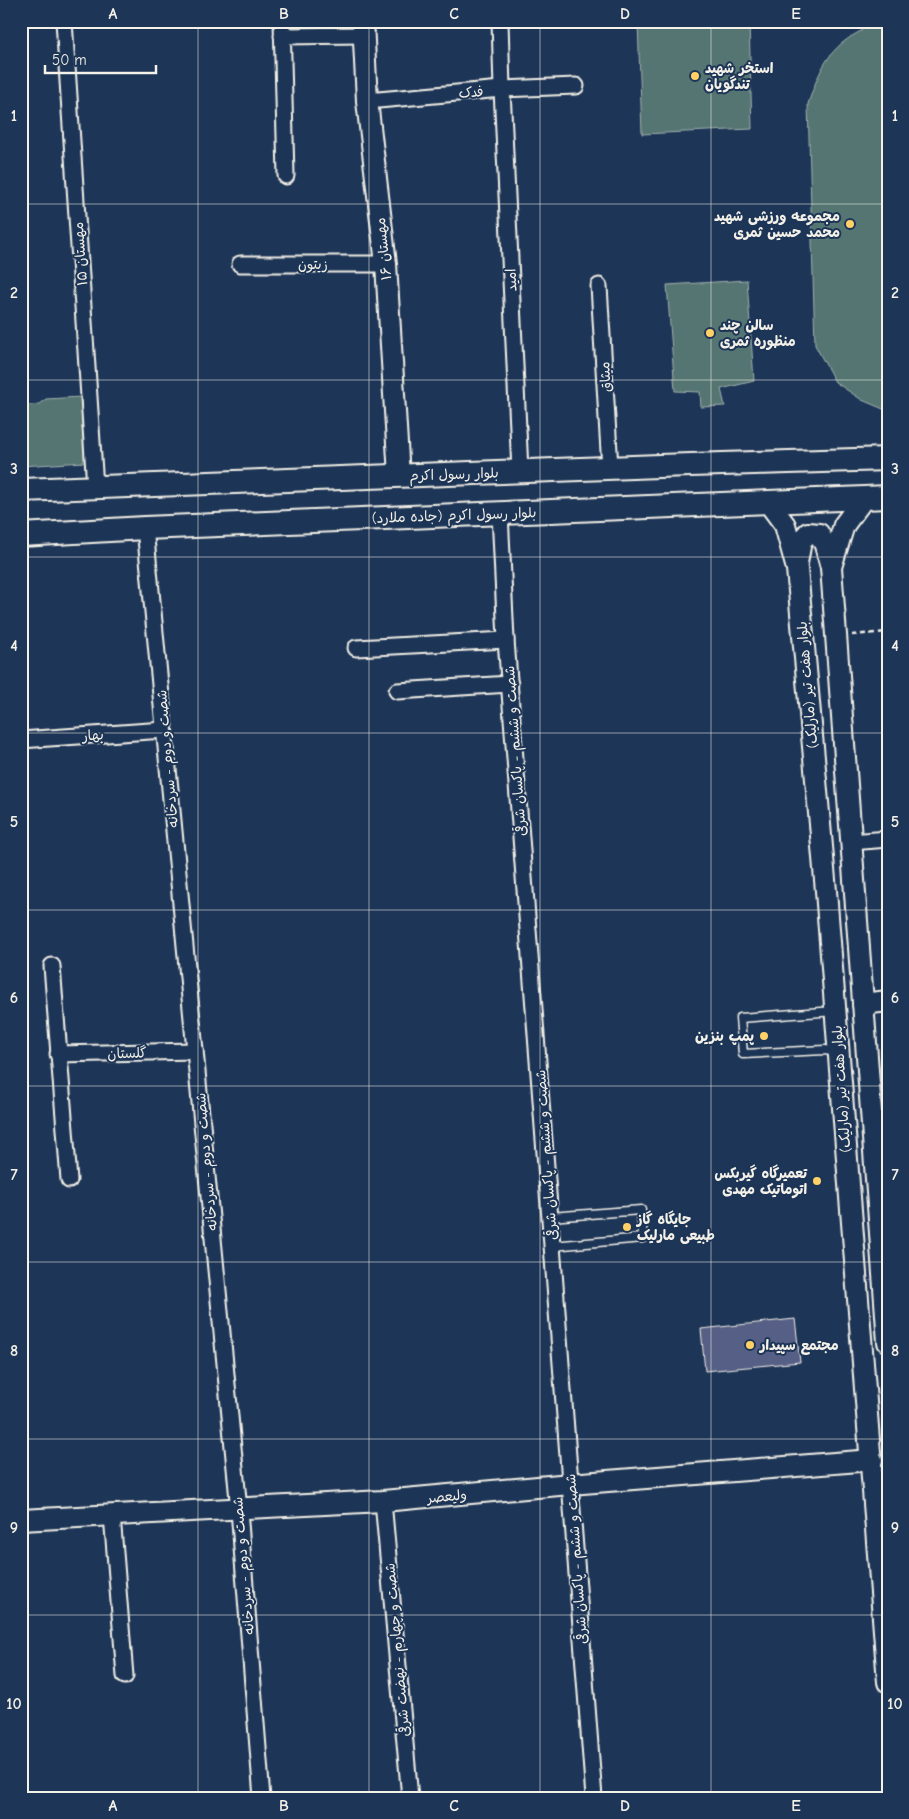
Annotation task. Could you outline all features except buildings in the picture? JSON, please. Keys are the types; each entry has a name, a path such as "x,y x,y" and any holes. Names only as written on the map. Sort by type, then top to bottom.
{"main road":[{"name":"مهستان ۱۶","path":"363,28 367,102 386,264 398,476"},
{"name":"بلوار رسول اکرم","path":"21,490 888,459"},
{"name":"بلوار هفت تیر (مارلیک)","path":"864,498 844,526 831,567 888,1342"},
{"name":"بلوار رسول اکرم (جاده ملارد)","path":"21,535 500,512 888,498"},
{"name":"بلوار هفت تیر (مارلیک)","path":"768,502 785,524 797,569 826,891 888,1682"},
{"path":"797,569 800,541 808,533 819,534 825,545 831,567"},
{"path":"863,1004 888,1001"},
{"name":"ولیعصر","path":"21,1520 383,1501 872,1460"}],"street":[{"name":"مهستان ۱۵","path":"64,21 95,486"},
{"name":"امید","path":"500,21 520,471"},
{"path":"286,176 282,29 363,28"},
{"name":"فدک","path":"367,102 502,89 576,86"},
{"name":"زیتون","path":"240,264 386,264"},
{"name":"میثاق","path":"599,286 610,468"},
{"name":"شصت و ششم - پاکسان شرقی","path":"500,512 506,640 594,1798"},
{"name":"شصت و دوم - سردخانه","path":"145,528 239,1510 262,1798"},
{"path":"356,648 506,640"},
{"path":"397,691 510,684"},
{"name":"بهار","path":"21,740 164,730"},
{"path":"850,842 888,840"},
{"path":"52,966 69,1180"},
{"name":"گلستان","path":"58,1054 195,1051"},
{"name":"شصت و چهارم - نهضت شرقی","path":"383,1501 410,1798"},
{"path":"112,1515 125,1676"}],"lane":[{"path":"835,1011 740,1018 743,1054 825,1050 838,1052"},
{"path":"550,1217 641,1210 643,1238 552,1246"}],"path":[{"path":"836,637 888,632"}],"green space":[{"name":"استخر شهید تندگویان","path":"749,21 752,129 642,134 638,23"},
{"name":"مجموعه ورزشی شهید محمد حسین ثمری","path":"882,21 888,21 888,411 862,400 835,382 815,345 808,104 820,73 833,52 853,36"},
{"name":"سالن چند منظوره ثمری","path":"747,280 754,381 721,389 725,406 701,407 700,392 675,391 667,285"},
{"path":"81,397 85,462 21,466 21,406 39,404 46,399"}],"place":[{"name":"استخر شهید تندگویان","path":"695,76"},
{"name":"مجموعه ورزشی شهید محمد حسین ثمری","path":"850,224"},
{"name":"سالن چند منظوره ثمری","path":"710,333"},
{"name":"پمپ بنزین","path":"764,1036"},
{"name":"تعمیرگاه گیربکس اتوماتیک مهدی","path":"817,1181"},
{"name":"جایگاه گاز طبیعی مارلیک","path":"627,1227"},
{"name":"مجتمع سپیدار","path":"750,1345"}]}
